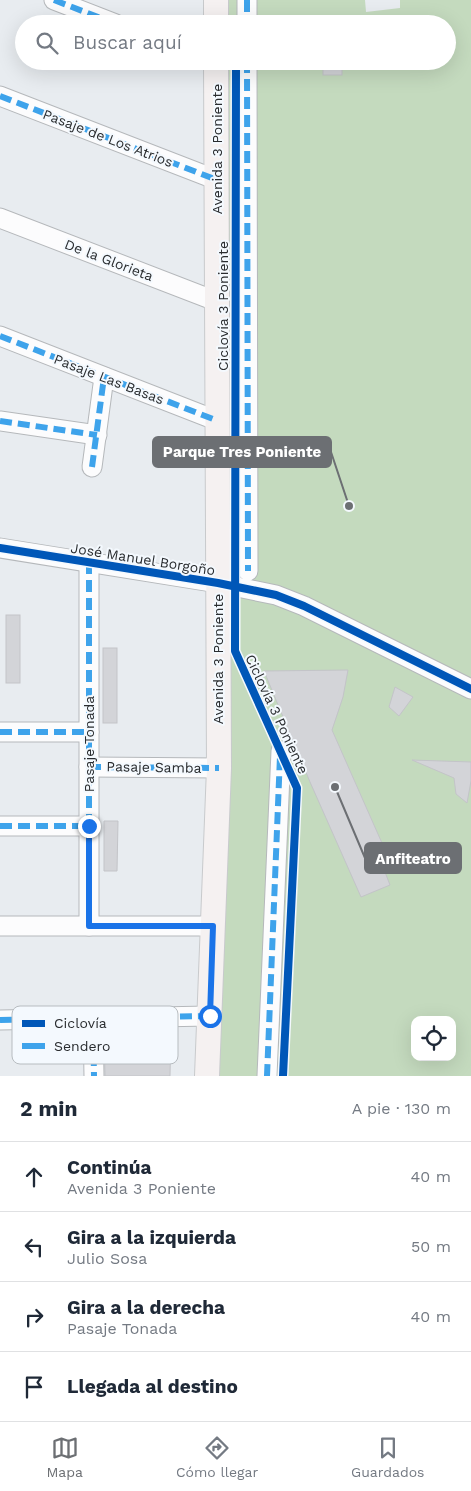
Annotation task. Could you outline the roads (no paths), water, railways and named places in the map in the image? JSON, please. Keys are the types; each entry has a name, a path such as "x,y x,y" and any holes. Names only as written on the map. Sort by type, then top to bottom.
{"main road":[{"path":"216,0 216,15"},
{"name":"Avenida 3 Poniente","path":"207,1076 219,768 216,70"}],"street":[{"path":"54,0 93,15"},
{"path":"247,0 247,15"},
{"path":"247,70 248,571"},
{"name":"Pasaje de Los Atrios","path":"0,96 217,180"},
{"name":"De la Glorieta","path":"0,218 218,302"},
{"name":"Pasaje Las Basas","path":"0,336 218,421"},
{"path":"92,467 104,377"},
{"path":"0,421 97,435"},
{"name":"José Manuel Borgoño","path":"0,548 218,583 276,595 292,600 471,688"},
{"name":"Pasaje Tonada","path":"89,562 89,926"},
{"path":"0,732 89,732"},
{"path":"267,1076 281,751"},
{"name":"Pasaje Samba","path":"89,767 219,768"},
{"path":"0,826 89,826"},
{"path":"0,926 213,926"},
{"path":"178,1017 210,1016"}],"place":[{"name":"Parque Tres Poniente","path":"349,506"},
{"name":"Anfiteatro","path":"335,787"}]}
